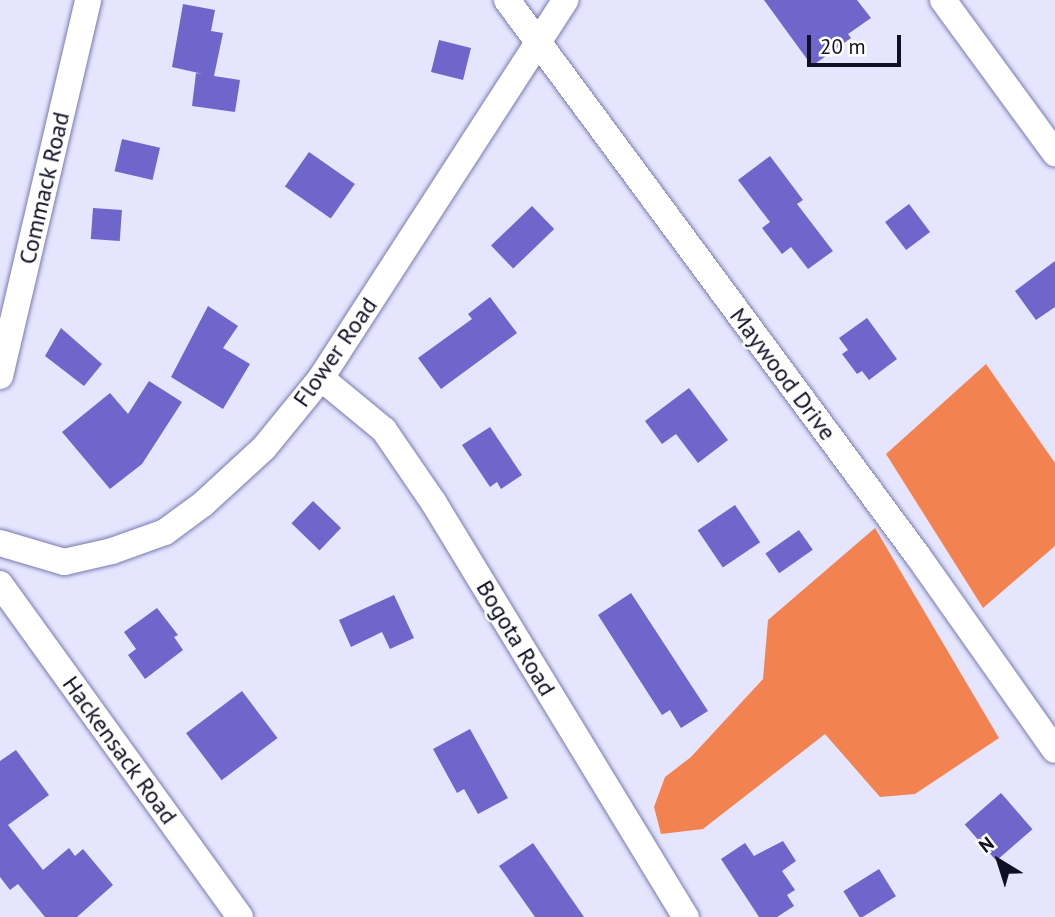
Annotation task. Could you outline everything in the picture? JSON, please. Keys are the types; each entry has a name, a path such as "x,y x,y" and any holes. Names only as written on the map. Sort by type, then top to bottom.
{"street":[{"name":"Commack Road","path":"0,376 88,0"},
{"name":"Maywood Drive","path":"507,0 918,556 1055,750"},
{"name":"Flower Road","path":"0,543 64,562 112,551 165,532 203,504 264,448 321,378 566,0"},
{"path":"943,0 1055,153"},
{"name":"Bogota Road","path":"321,378 384,430 434,503 686,917"},
{"name":"Hackensack Road","path":"0,583 240,917"}],"shaded area":[{"path":"986,364 1055,463 1055,546 983,608 886,454"},
{"path":"875,528 999,738 915,794 880,797 825,734 703,829 661,834 654,807 665,777 691,757 763,679 768,620"}],"building":[{"path":"764,0 857,0 871,18 848,34 851,38 812,66"},
{"path":"183,4 215,10 211,31 223,33 214,76 240,80 235,112 192,106 196,73 203,74 172,67"},
{"path":"439,40 471,48 463,80 431,72"},
{"path":"122,139 160,148 153,180 115,171"},
{"path":"309,152 355,184 331,219 285,186"},
{"path":"770,156 803,200 797,204 833,251 808,269 791,247 782,254 762,228 770,222 738,180"},
{"path":"909,204 930,232 906,250 885,222"},
{"path":"532,206 554,229 513,269 491,246"},
{"path":"93,208 122,210 120,241 91,239"},
{"path":"1055,261 1055,307 1036,320 1015,291"},
{"path":"490,297 517,333 441,389 418,358 472,319 468,314"},
{"path":"208,306 238,326 223,348 250,364 223,409 171,377"},
{"path":"867,318 897,359 869,380 862,371 857,374 842,354 848,350 839,338"},
{"path":"61,328 102,364 84,386 45,356"},
{"path":"149,381 182,402 142,464 110,489 62,432 110,393 128,414"},
{"path":"689,388 728,440 698,463 676,434 662,444 645,421"},
{"path":"490,427 522,475 501,489 497,482 490,487 462,445"},
{"path":"313,501 341,528 320,550 291,523"},
{"path":"735,505 760,542 723,567 698,530"},
{"path":"799,530 813,550 779,573 765,554"},
{"path":"631,593 708,711 681,728 670,710 662,715 598,615"},
{"path":"394,595 414,638 390,649 382,632 351,647 339,620"},
{"path":"157,608 178,635 174,637 183,650 145,679 128,655 136,649 124,632"},
{"path":"242,691 278,738 222,780 186,733"},
{"path":"470,729 508,798 478,814 464,789 457,793 433,749"},
{"path":"16,750 49,795 8,825 43,870 69,848 75,856 83,849 113,885 77,917 45,917 18,884 10,890 0,877 0,761"},
{"path":"1001,793 1032,829 996,861 965,824"},
{"path":"783,841 796,861 782,871 795,890 787,895 794,906 777,917 759,917 721,859 745,843 754,856"},
{"path":"533,843 584,917 535,917 499,866"},
{"path":"879,869 896,896 859,917 843,891"}]}
